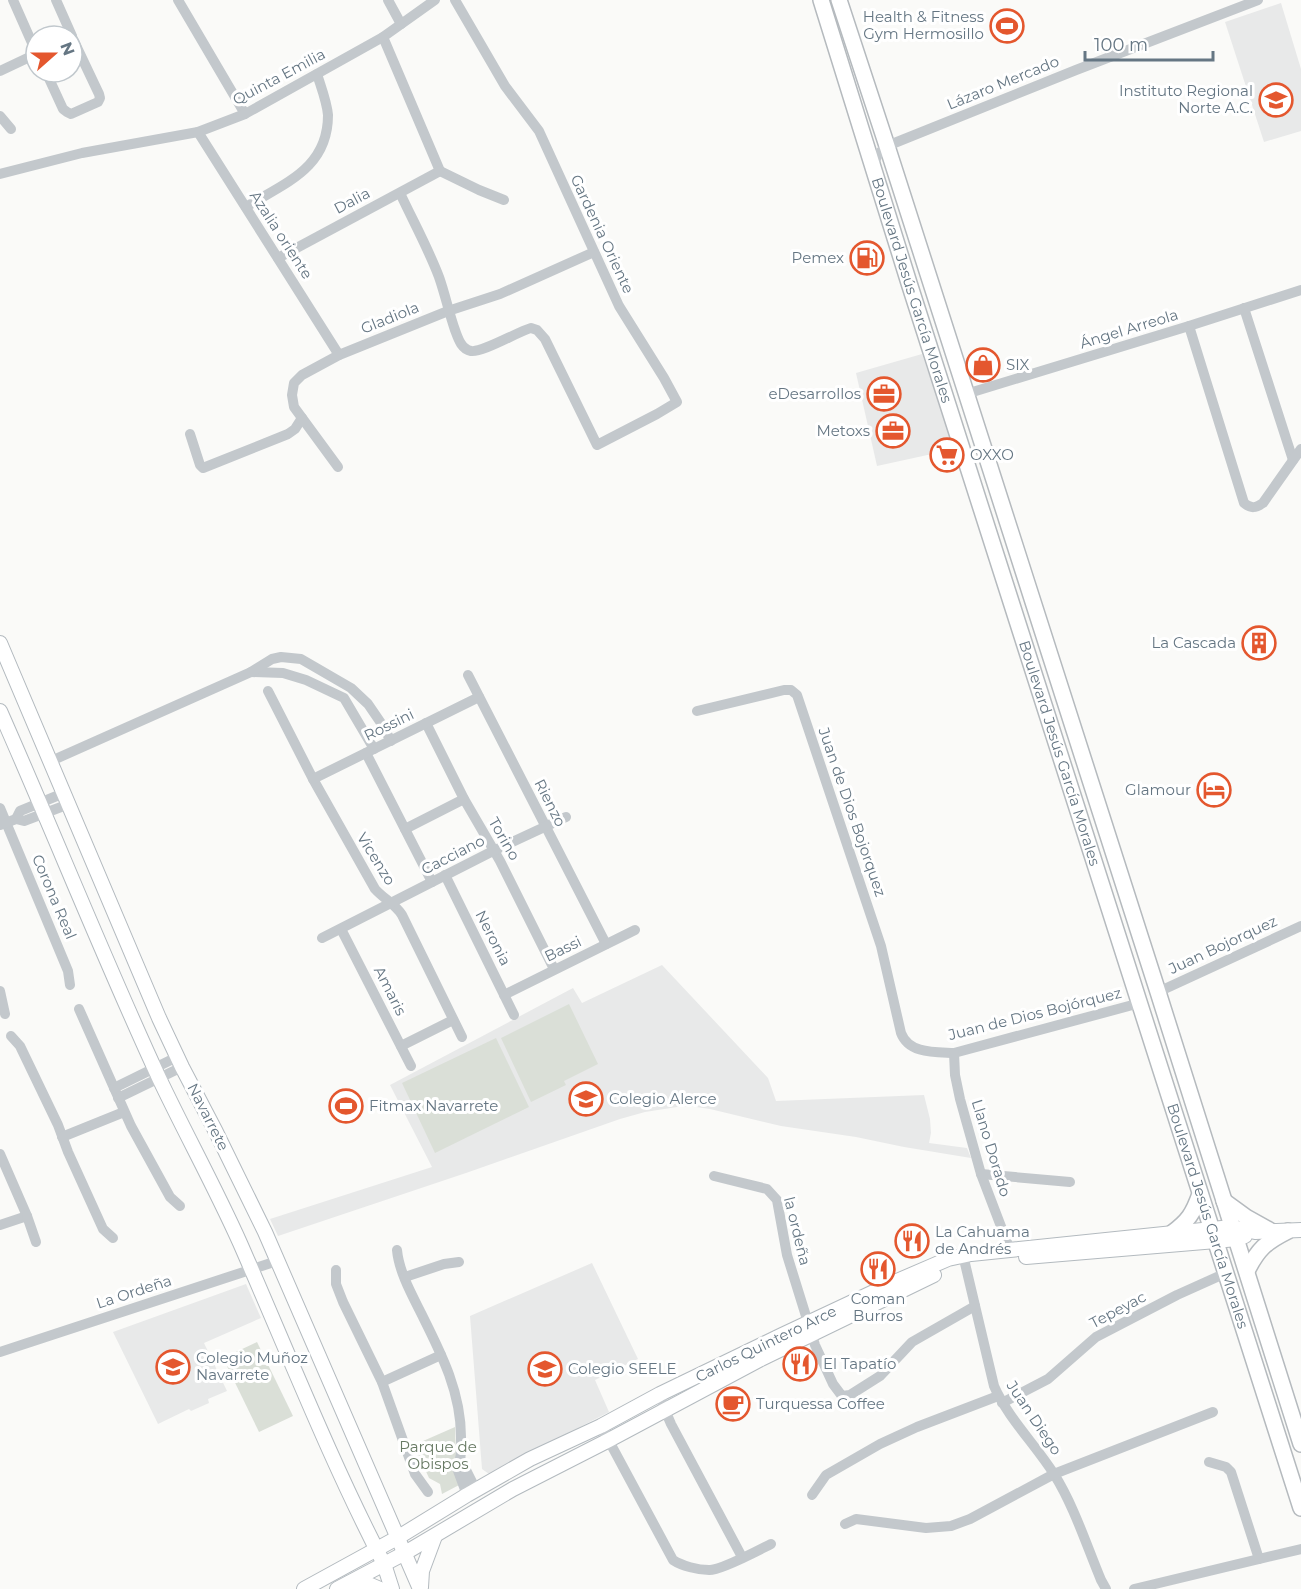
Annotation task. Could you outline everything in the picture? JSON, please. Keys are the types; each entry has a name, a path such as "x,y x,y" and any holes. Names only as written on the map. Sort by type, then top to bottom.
{"main road":[{"name":"Boulevard Jesús García Morales","path":"820,0 1301,1508"},
{"name":"Boulevard Jesús García Morales","path":"839,0 1301,1444"},
{"path":"968,465 987,460"},
{"name":"Navarrete","path":"0,643 179,1062 278,1260 421,1589"},
{"name":"Navarrete","path":"0,711 157,1073 239,1240 312,1411 384,1564 392,1589"},
{"path":"1172,1233 1186,1222 1200,1194"},
{"path":"1224,1201 1263,1232"},
{"path":"1246,1271 1265,1244 1294,1231"},
{"name":"Carlos Quintero Arce","path":"964,1260 983,1261 1099,1246 1234,1233 1294,1231"},
{"name":"Carlos Quintero Arce","path":"304,1589 398,1538 469,1486 601,1426 660,1394 964,1260 1010,1250 1099,1246 1172,1233 1214,1235"},
{"name":"Carlos Quintero Arce","path":"342,1586 435,1536 513,1489 738,1371 810,1328"},
{"path":"421,1589 422,1571 435,1536"},
{"path":"342,1586 366,1583 380,1589"}],"street":[{"path":"13,0 24,25"},
{"path":"56,0 66,24"},
{"path":"178,0 245,114"},
{"path":"388,0 401,24"},
{"name":"Quinta Emilia","path":"0,174 82,153 198,132 245,114 383,37 435,0"},
{"name":"Gardenia Oriente","path":"448,311 458,338 464,348 471,351 480,350 520,331 531,328 537,330 545,339 597,445 676,402 664,378 619,306 539,131 505,86 455,0"},
{"name":"Lázaro Mercado","path":"887,146 1258,0"},
{"path":"383,37 440,171 504,200"},
{"path":"0,71 24,59"},
{"path":"51,84 63,109 71,114 98,102 99,94 84,62"},
{"path":"246,207 305,171 317,156 326,136 328,113 317,74"},
{"path":"0,116 11,129"},
{"name":"Azalia oriente","path":"198,132 339,354"},
{"path":"874,170 877,156 887,146"},
{"name":"Dalia","path":"278,258 440,171"},
{"path":"400,193 439,278 448,311"},
{"name":"Gladiola","path":"338,467 294,407 292,394 294,382 302,375 339,354 524,284 594,252"},
{"name":"Ángel Arreola","path":"966,394 1301,290"},
{"path":"1244,308 1293,460"},
{"path":"1189,326 1244,503 1248,507 1254,508 1263,503 1301,449"},
{"path":"190,434 203,468 288,434 295,429 302,418"},
{"path":"51,761 251,672 272,659 281,657 301,659 351,688 368,704 391,741"},
{"path":"251,672 283,673 306,680 344,698 432,882"},
{"name":"Rienzo","path":"468,675 606,944"},
{"path":"344,698 351,688"},
{"name":"Juan de Dios Bojorquez","path":"697,711 784,690 791,690 797,695 882,945 904,1041"},
{"name":"Vicenzo","path":"268,691 312,779 375,889 384,899 398,908 402,915 462,1037"},
{"name":"Rossini","path":"312,779 479,697"},
{"name":"Torino","path":"426,723 554,969"},
{"path":"8,822 20,811 43,808 67,799"},
{"path":"405,829 464,799"},
{"name":"Corona Real","path":"0,808 8,822 69,971 70,985"},
{"name":"Cacciano","path":"322,938 566,817"},
{"name":"Neronia","path":"445,875 514,1015"},
{"name":"Juan Bojorquez","path":"1158,992 1301,926"},
{"name":"Amaris","path":"341,929 411,1066"},
{"name":"Bassi","path":"504,994 635,930"},
{"path":"0,991 5,1014"},
{"name":"Juan de Dios Bojórquez","path":"904,1041 918,1049 954,1053 1140,1003"},
{"path":"79,1009 130,1126 170,1197 180,1206"},
{"path":"401,1046 453,1020"},
{"path":"10,1036 20,1046 103,1229 113,1238"},
{"name":"Llano Dorado","path":"954,1053 955,1075 981,1174 1010,1250"},
{"path":"116,1093 179,1062"},
{"path":"62,1137 124,1112"},
{"path":"0,1154 36,1242"},
{"path":"981,1174 1070,1182"},
{"name":"la ordeña","path":"714,1176 767,1189 777,1200 786,1255 810,1328 823,1366 842,1396 880,1376 912,1342 975,1306"},
{"path":"0,1225 27,1216"},
{"path":"398,1250 398,1260 412,1296 441,1355 456,1395 461,1429 461,1460 457,1468 469,1486"},
{"name":"La Ordeña","path":"0,1352 278,1260"},
{"name":"Juan Diego","path":"964,1260 991,1377 1000,1399 1054,1474 1106,1589"},
{"path":"405,1277 444,1264 459,1262"},
{"path":"336,1270 336,1284 343,1302 382,1382 411,1465 428,1492"},
{"name":"Tepeyac","path":"812,1495 826,1475 880,1444 917,1427 1000,1399 1048,1379 1096,1337 1177,1295 1226,1273"},
{"path":"382,1382 441,1355"},
{"path":"660,1394 671,1424 742,1557"},
{"path":"845,1524 860,1520 926,1528 951,1526 1054,1474 1213,1412"},
{"path":"601,1426 673,1560 678,1564 710,1571 726,1566 771,1544"},
{"path":"1209,1462 1226,1467 1231,1472 1259,1559"},
{"path":"1134,1589 1301,1549"}],"shaded area":[{"name":"Instituto Regional Norte A.C.","path":"1281,3 1301,69 1301,131 1264,142 1225,22"},
{"path":"922,354 955,449 877,466 856,373"},
{"name":"Colegio Alerce","path":"662,965 768,1078 776,1101 924,1095 930,1119 929,1143 967,1148 971,1158 781,1126 710,1109 677,1107 620,1119 278,1236 270,1219 432,1167 390,1085 573,988 582,1003"},
{"name":"Colegio SEELE","path":"592,1263 638,1359 595,1380 609,1412 489,1474 482,1469 470,1316"},
{"name":"Colegio Muñoz Navarrete","path":"246,1284 261,1318 204,1343 227,1391 208,1399 209,1403 191,1411 189,1409 158,1424 113,1332"}],"green space":[{"path":"569,1004 598,1064 564,1081 566,1085 531,1102 501,1038"},
{"path":"496,1038 529,1107 435,1153 402,1083"},
{"path":"257,1342 293,1416 259,1432 223,1358"},
{"name":"Parque de Obispos","path":"455,1427 456,1457 461,1484 442,1494 440,1484 429,1478 414,1445"}],"place":[{"name":"Health & Fitness Gym Hermosillo","path":"1007,26"},
{"name":"Instituto Regional Norte A.C.","path":"1276,100"},
{"name":"Pemex","path":"867,258"},
{"name":"SIX","path":"983,365"},
{"name":"eDesarrollos","path":"884,394"},
{"name":"Metoxs","path":"893,431"},
{"name":"OXXO","path":"947,455"},
{"name":"La Cascada","path":"1259,643"},
{"name":"Glamour","path":"1214,790"},
{"name":"Colegio Alerce","path":"586,1099"},
{"name":"Fitmax Navarrete","path":"346,1106"},
{"name":"La Cahuama de Andrés","path":"912,1241"},
{"name":"Coman Burros","path":"878,1269"},
{"name":"El Tapatío","path":"800,1364"},
{"name":"Colegio Muñoz Navarrete","path":"173,1367"},
{"name":"Colegio SEELE","path":"545,1369"},
{"name":"Turquessa Coffee","path":"733,1404"}]}
